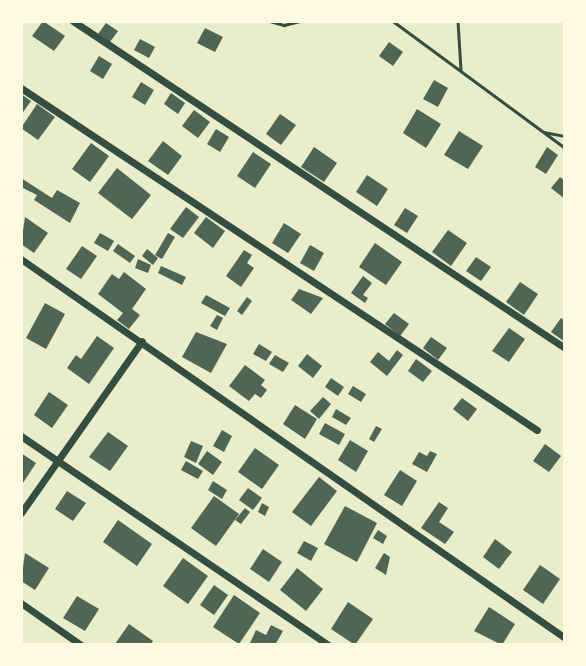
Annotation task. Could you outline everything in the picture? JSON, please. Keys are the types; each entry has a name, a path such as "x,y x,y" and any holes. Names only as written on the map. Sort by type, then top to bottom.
{"street":[{"path":"73,21 565,348"},
{"path":"21,88 537,430"},
{"path":"21,259 565,638"},
{"path":"21,513 142,341"},
{"path":"21,436 328,645"},
{"path":"21,603 81,645"}],"path":[{"path":"270,21 284,25 300,21"},
{"path":"393,21 565,148"},
{"path":"457,21 461,71"},
{"path":"538,131 565,136"}],"building":[{"path":"43,21 65,36 54,51 32,36"},
{"path":"106,23 118,31 110,42 98,34"},
{"path":"205,28 223,37 215,52 197,43"},
{"path":"140,39 155,47 149,58 134,50"},
{"path":"389,42 403,52 393,66 379,56"},
{"path":"99,56 112,64 103,79 90,71"},
{"path":"434,80 448,88 438,107 423,99"},
{"path":"141,82 154,90 145,105 132,97"},
{"path":"171,93 185,103 178,114 164,104"},
{"path":"21,94 31,101 21,115"},
{"path":"37,104 55,117 38,140 21,128"},
{"path":"417,109 441,124 426,148 403,133"},
{"path":"194,110 210,122 198,138 182,126"},
{"path":"280,114 296,125 281,145 266,134"},
{"path":"216,129 229,137 220,152 207,144"},
{"path":"459,131 483,146 468,169 444,155"},
{"path":"163,141 182,156 168,175 148,161"},
{"path":"91,143 109,156 90,182 72,169"},
{"path":"314,147 337,163 324,182 301,167"},
{"path":"547,147 558,155 546,174 535,167"},
{"path":"253,152 271,164 255,188 237,176"},
{"path":"117,168 151,195 132,219 98,193"},
{"path":"367,175 388,189 377,206 356,192"},
{"path":"560,177 565,181 565,199 551,188"},
{"path":"21,178 52,198 57,190 80,203 70,223 34,200 37,195 21,187"},
{"path":"186,207 199,217 183,238 170,229"},
{"path":"405,208 418,216 407,233 394,225"},
{"path":"25,217 48,233 34,253 21,244"},
{"path":"206,217 225,231 213,248 194,233"},
{"path":"284,223 301,234 288,253 272,243"},
{"path":"448,230 467,243 451,266 432,252"},
{"path":"100,233 114,241 108,251 94,243"},
{"path":"168,233 175,237 162,259 155,255"},
{"path":"375,243 402,262 386,285 359,267"},
{"path":"118,244 135,256 130,263 113,251"},
{"path":"310,245 324,253 314,271 300,263"},
{"path":"82,246 97,256 81,279 66,269"},
{"path":"147,249 158,258 153,265 142,256"},
{"path":"244,250 252,255 247,263 254,268 241,287 226,276"},
{"path":"476,257 491,267 481,281 466,271"},
{"path":"138,259 151,265 148,273 135,268"},
{"path":"161,266 186,277 182,285 158,273"},
{"path":"124,272 146,289 132,309 140,315 129,329 117,320 123,313 98,294 112,274 119,279"},
{"path":"363,276 372,283 363,295 368,298 365,303 351,293"},
{"path":"520,282 538,294 524,315 506,302"},
{"path":"299,289 323,298 311,314 291,300"},
{"path":"206,295 230,308 225,316 201,303"},
{"path":"247,297 252,301 242,315 237,311"},
{"path":"45,303 65,314 46,349 26,338"},
{"path":"394,313 409,324 400,336 385,324"},
{"path":"217,315 223,318 217,330 210,326"},
{"path":"561,318 565,321 565,342 551,332"},
{"path":"509,328 525,339 509,362 492,351"},
{"path":"196,332 227,344 211,373 182,357"},
{"path":"97,336 114,348 89,384 67,368 76,355 81,359"},
{"path":"431,337 447,348 438,360 423,348"},
{"path":"259,344 272,352 266,361 253,354"},
{"path":"397,350 403,355 387,376 370,362 378,352 389,361"},
{"path":"307,354 322,366 313,378 298,366"},
{"path":"275,355 289,363 283,372 269,364"},
{"path":"416,359 432,371 423,382 408,371"},
{"path":"245,365 265,380 261,385 267,390 261,398 255,394 249,401 229,386"},
{"path":"331,378 344,387 338,396 325,387"},
{"path":"353,386 366,394 361,402 348,394"},
{"path":"49,392 68,405 52,428 34,415"},
{"path":"323,397 331,404 319,419 310,411"},
{"path":"462,398 477,409 468,421 453,409"},
{"path":"295,405 317,419 305,439 283,424"},
{"path":"336,409 351,418 346,425 332,417"},
{"path":"325,423 345,434 339,445 319,434"},
{"path":"376,426 382,429 374,442 369,439"},
{"path":"222,430 232,436 224,452 213,446"},
{"path":"108,432 128,446 110,471 89,457"},
{"path":"350,440 368,451 356,472 338,460"},
{"path":"191,441 203,446 196,463 184,457"},
{"path":"545,444 561,456 549,472 533,461"},
{"path":"255,448 279,465 262,489 238,472"},
{"path":"207,451 222,462 213,475 198,464"},
{"path":"430,451 437,454 427,472 412,464 419,452 427,456"},
{"path":"21,453 36,463 21,486"},
{"path":"186,461 203,471 198,479 181,470"},
{"path":"400,470 417,481 402,506 384,495"},
{"path":"319,477 337,491 311,526 292,512"},
{"path":"213,481 227,490 222,499 208,490"},
{"path":"248,488 262,498 253,510 239,500"},
{"path":"67,491 86,503 73,521 55,509"},
{"path":"214,496 239,514 216,546 191,528"},
{"path":"439,502 448,508 439,522 454,532 445,544 421,528"},
{"path":"262,503 269,507 265,516 258,512"},
{"path":"345,506 377,523 357,562 324,544"},
{"path":"245,508 250,512 241,524 235,520"},
{"path":"118,520 152,544 137,566 103,542"},
{"path":"378,530 387,536 383,544 373,538"},
{"path":"495,539 512,552 499,569 483,557"},
{"path":"304,541 318,548 311,561 297,553"},
{"path":"263,549 282,562 269,582 250,569"},
{"path":"25,553 49,568 35,590 21,581"},
{"path":"384,553 390,557 386,575 375,568"},
{"path":"183,558 208,576 188,604 163,586"},
{"path":"540,565 560,579 543,604 523,590"},
{"path":"297,568 323,589 306,611 280,590"},
{"path":"214,585 228,595 214,615 200,605"},
{"path":"234,595 260,613 239,644 213,627"},
{"path":"77,596 99,609 85,631 63,618"},
{"path":"348,602 373,619 355,645 331,629"},
{"path":"489,607 515,624 502,645 474,631"},
{"path":"129,624 153,641 150,645 115,644"},
{"path":"271,625 283,631 275,645 250,643 256,630 266,635"}]}
